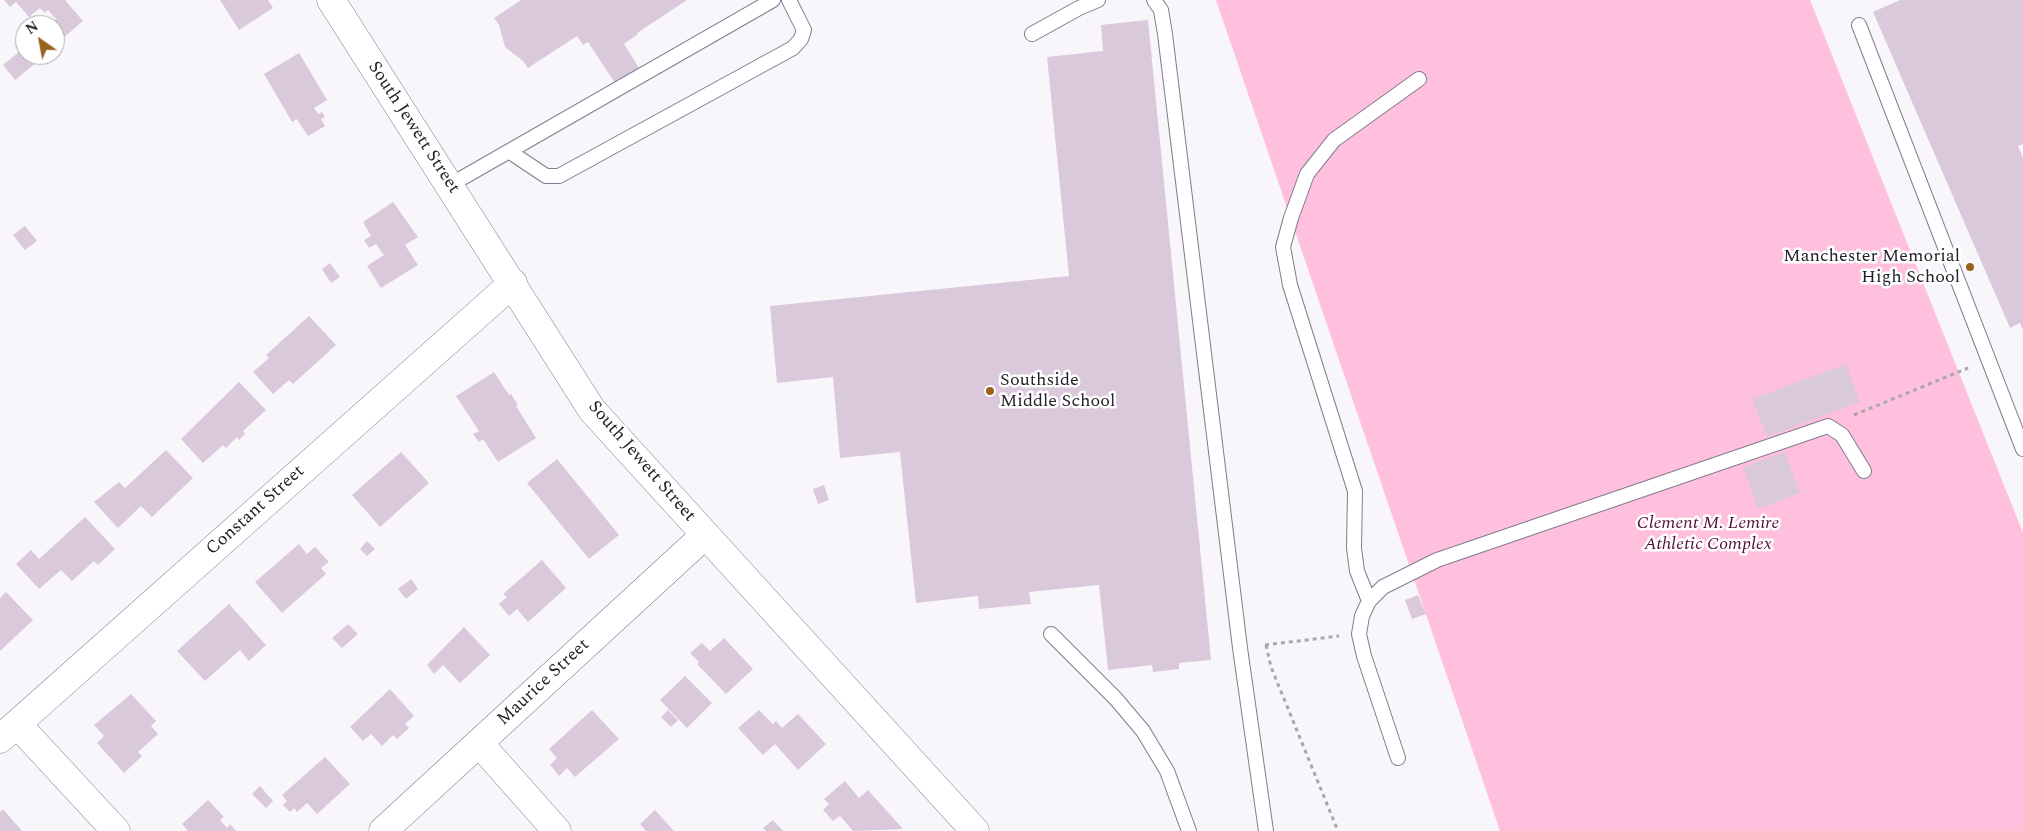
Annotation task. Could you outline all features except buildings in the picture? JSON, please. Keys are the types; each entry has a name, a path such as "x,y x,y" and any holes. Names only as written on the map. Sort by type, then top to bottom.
{"street":[{"name":"South Jewett Street","path":"331,0 513,283 592,410 975,831"},
{"name":"Constant Street","path":"8,731 513,283"},
{"name":"Maurice Street","path":"383,831 705,535"},
{"path":"8,731 116,831"},
{"path":"479,743 557,831"}],"lane":[{"path":"450,185 772,0"},
{"path":"510,152 546,176 559,176 793,48 801,39 804,30 790,0"},
{"path":"1032,34 1079,8 1098,0"},
{"path":"1154,0 1160,10 1165,34 1240,648 1266,831"},
{"path":"1859,25 2023,449"},
{"path":"1369,602 1357,571 1354,548 1355,490 1290,285 1283,248 1290,218 1307,174 1334,140 1419,79"},
{"path":"1398,758 1359,634 1362,616 1369,602 1383,587 1437,560 1828,426 1842,435 1864,471"},
{"path":"1051,634 1116,699 1143,731 1167,770 1189,831"}],"path":[{"path":"1828,426 1987,360"},
{"path":"1240,648 1359,634"},
{"path":"1266,645 1272,667 1338,831"}],"green space":[{"name":"Clement M. Lemire Athletic Complex","path":"1216,0 1810,0 2023,533 2023,831 1500,831"}],"place":[{"name":"Manchester Memorial High School","path":"1970,267"},
{"name":"Southside Middle School","path":"990,391"}]}
